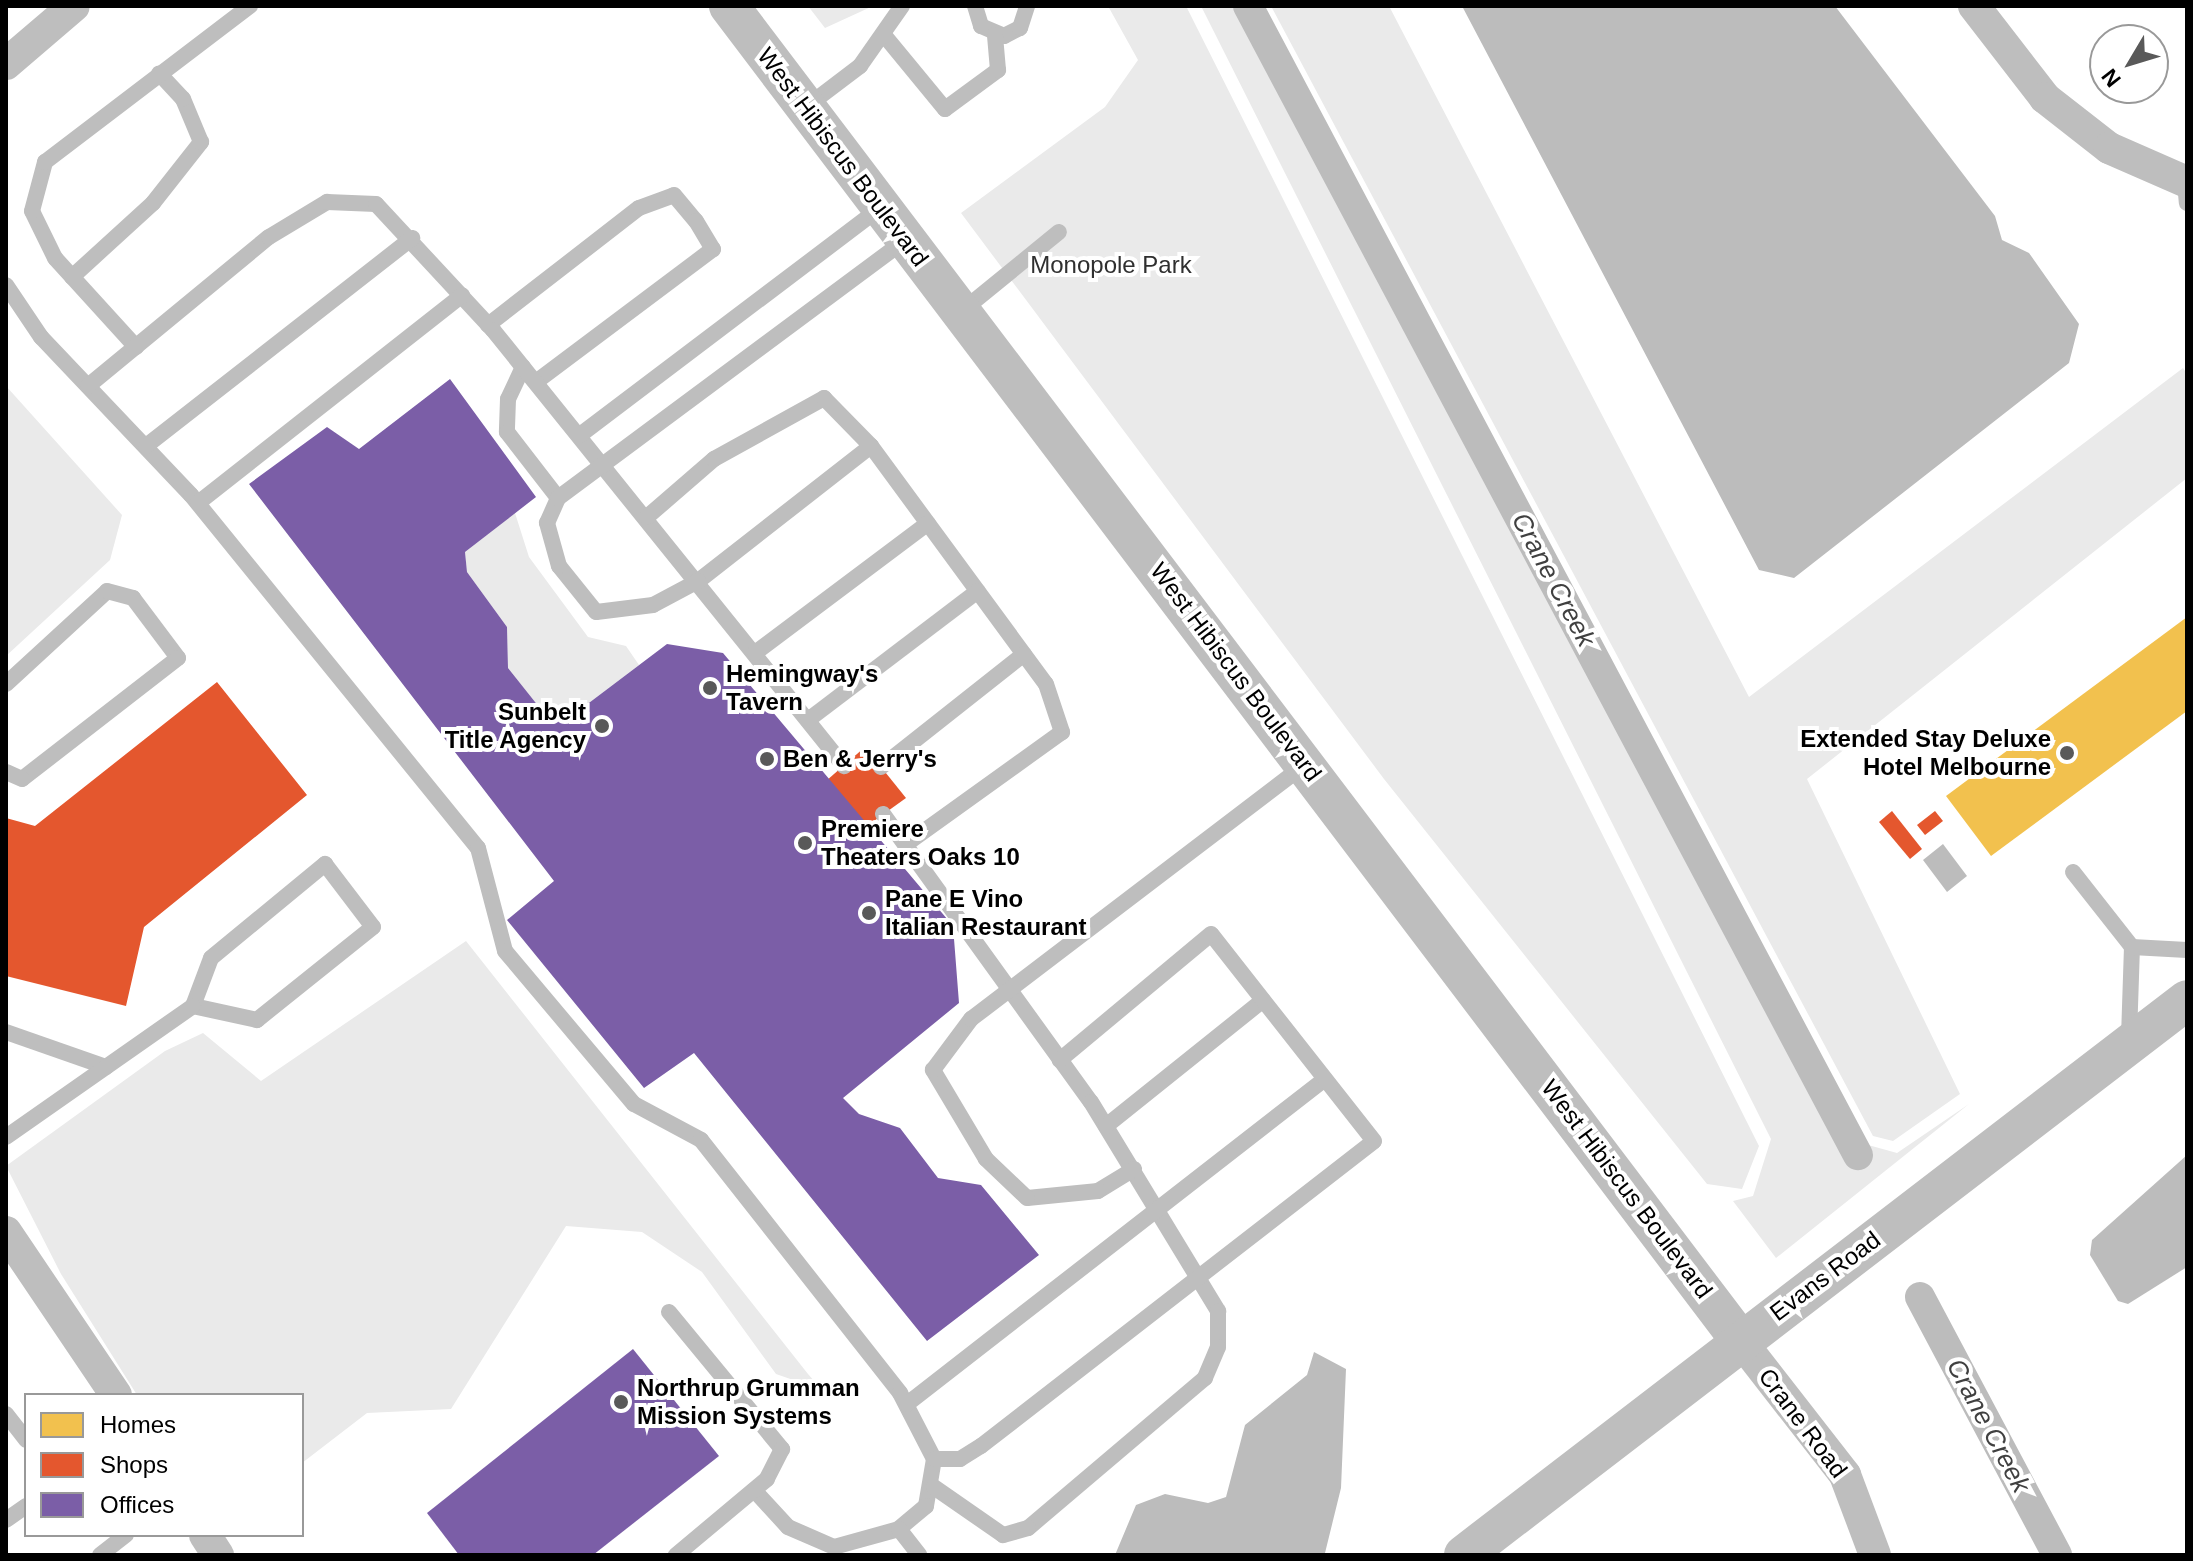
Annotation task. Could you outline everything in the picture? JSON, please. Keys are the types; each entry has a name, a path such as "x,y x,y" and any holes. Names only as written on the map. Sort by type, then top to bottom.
{"street":[{"path":"6,64 74,6"},
{"name":"West Hibiscus Boulevard","path":"729,6 1740,1340"},
{"path":"1974,6 2045,98 2109,148 2186,189"},
{"name":"Evans Road","path":"1464,1555 1740,1340 2187,1000"},
{"path":"6,1232 115,1393"},
{"name":"Crane Road","path":"1740,1340 1845,1475 1875,1555"},
{"path":"206,1537 218,1555"}],"lane":[{"path":"136,347 72,277 32,211 45,162 250,6"},
{"path":"806,107 860,66 902,6"},
{"path":"975,6 981,26 995,35 1020,28 1027,6"},
{"path":"884,35 945,109 998,70 995,35"},
{"path":"72,277 153,203 201,142 183,99 159,73"},
{"path":"488,325 639,208 674,195 696,221 713,249 536,382"},
{"path":"88,386 269,237 327,202 376,204 412,238 536,382 844,766"},
{"path":"580,435 882,207"},
{"path":"962,311 1059,232"},
{"path":"146,446 412,238"},
{"path":"871,446 698,581 653,605 596,612 559,566 547,523 558,498 607,468 906,239"},
{"path":"6,285 41,337 198,503 478,848 505,951 634,1104 701,1140 907,1404 934,1459 934,1487 926,1506 899,1529 856,1543 814,1544 754,1490"},
{"path":"198,503 462,295"},
{"path":"523,367 508,399 507,432 558,498"},
{"path":"647,517 714,459 824,398 871,446 1046,684 1062,732 906,844"},
{"path":"755,653 928,523"},
{"path":"6,684 107,591 133,598 178,658 22,779 6,772"},
{"path":"808,720 978,591"},
{"path":"881,767 1024,654"},
{"path":"1134,1169 1098,1191 1027,1198 986,1159 933,1070 971,1019 1013,992 1306,764"},
{"path":"883,814 1106,1126 1158,1207 1218,1311 1218,1347 1205,1378 1028,1528 1003,1535 934,1487"},
{"path":"6,1137 193,1006 211,958 325,864 373,927 257,1020 193,1006"},
{"path":"2073,872 2132,947 2127,1048"},
{"path":"934,1459 960,1459 981,1446 1201,1281 1374,1141 1211,934 1060,1060"},
{"path":"2132,947 2187,950"},
{"path":"1106,1126 1263,1000"},
{"path":"6,1032 106,1067"},
{"path":"907,1404 1325,1079"},
{"path":"669,1312 782,1449 754,1490 676,1555"},
{"path":"6,1414 24,1437"},
{"path":"6,1520 24,1507"},
{"path":"899,1529 919,1555"},
{"path":"100,1555 123,1537"}],"green space":[{"path":"808,6 873,6 825,28"},
{"name":"Monopole Park","path":"1108,6 1186,6 1759,1146 1742,1189 1707,1184 1384,779 961,213 1105,107 1138,60"},
{"path":"1201,6 1255,6 1861,1143 1897,1153 1969,1104 1776,1258 1733,1201 1753,1196 1771,1139"},
{"path":"1271,6 1389,6 1749,697 2183,368 2187,374 2187,478 1807,779 1960,1094 1893,1141 1873,1136"},
{"path":"6,386 122,515 110,560 6,656"},
{"path":"515,513 529,557 588,637 626,646 639,665 569,718 547,717 508,668 507,627 467,572 465,552"},
{"path":"466,941 822,1390 776,1374 702,1272 642,1232 566,1226 451,1409 367,1413 304,1461 304,1393 136,1393 61,1274 6,1166 165,1051 203,1033 261,1081"}],"shaded area":[{"path":"1462,6 1835,6 1995,216 2002,240 2029,253 2079,324 2069,363 1794,578 1759,570"},
{"path":"1943,844 1967,876 1947,892 1923,860"},
{"path":"2187,1155 2187,1267 2128,1304 2118,1301 2090,1255 2092,1240"},
{"path":"1314,1352 1346,1369 1341,1488 1325,1553 1115,1555 1136,1505 1165,1494 1208,1503 1226,1497 1245,1425 1307,1375"}],"building: Homes":[{"name":"Extended Stay Deluxe Hotel Melbourne","path":"2187,617 2187,711 1991,856 1946,796"}],"building: Shops":[{"path":"217,682 307,795 144,927 126,1006 6,976 6,818 35,826"},
{"path":"865,747 906,798 867,826 826,781"},
{"path":"1892,811 1922,849 1910,859 1879,822"},
{"path":"1935,811 1943,821 1925,835 1917,825"}],"building: Offices":[{"path":"450,379 536,497 465,552 467,572 507,627 508,668 547,717 569,718 667,644 723,653 953,926 959,1003 843,1098 859,1114 900,1128 938,1178 981,1185 1039,1255 927,1341 694,1053 644,1088 507,920 554,881 249,484 327,427 359,449"},
{"name":"Northrup Grumman Mission Systems","path":"633,1349 719,1456 593,1555 459,1555 427,1513"}],"waterway":[{"name":"Crane Creek","path":"1248,6 1858,1155"},
{"name":"Crane Creek","path":"1920,1297 2057,1555"}],"place":[{"name":"Hemingway's Tavern","path":"710,688"},
{"name":"Sunbelt Title Agency","path":"602,726"},
{"name":"Extended Stay Deluxe Hotel Melbourne","path":"2067,753"},
{"name":"Ben & Jerry's","path":"767,759"},
{"name":"Premiere Theaters Oaks 10","path":"805,843"},
{"name":"Pane E Vino Italian Restaurant","path":"869,913"},
{"name":"Northrup Grumman Mission Systems","path":"621,1402"}]}
